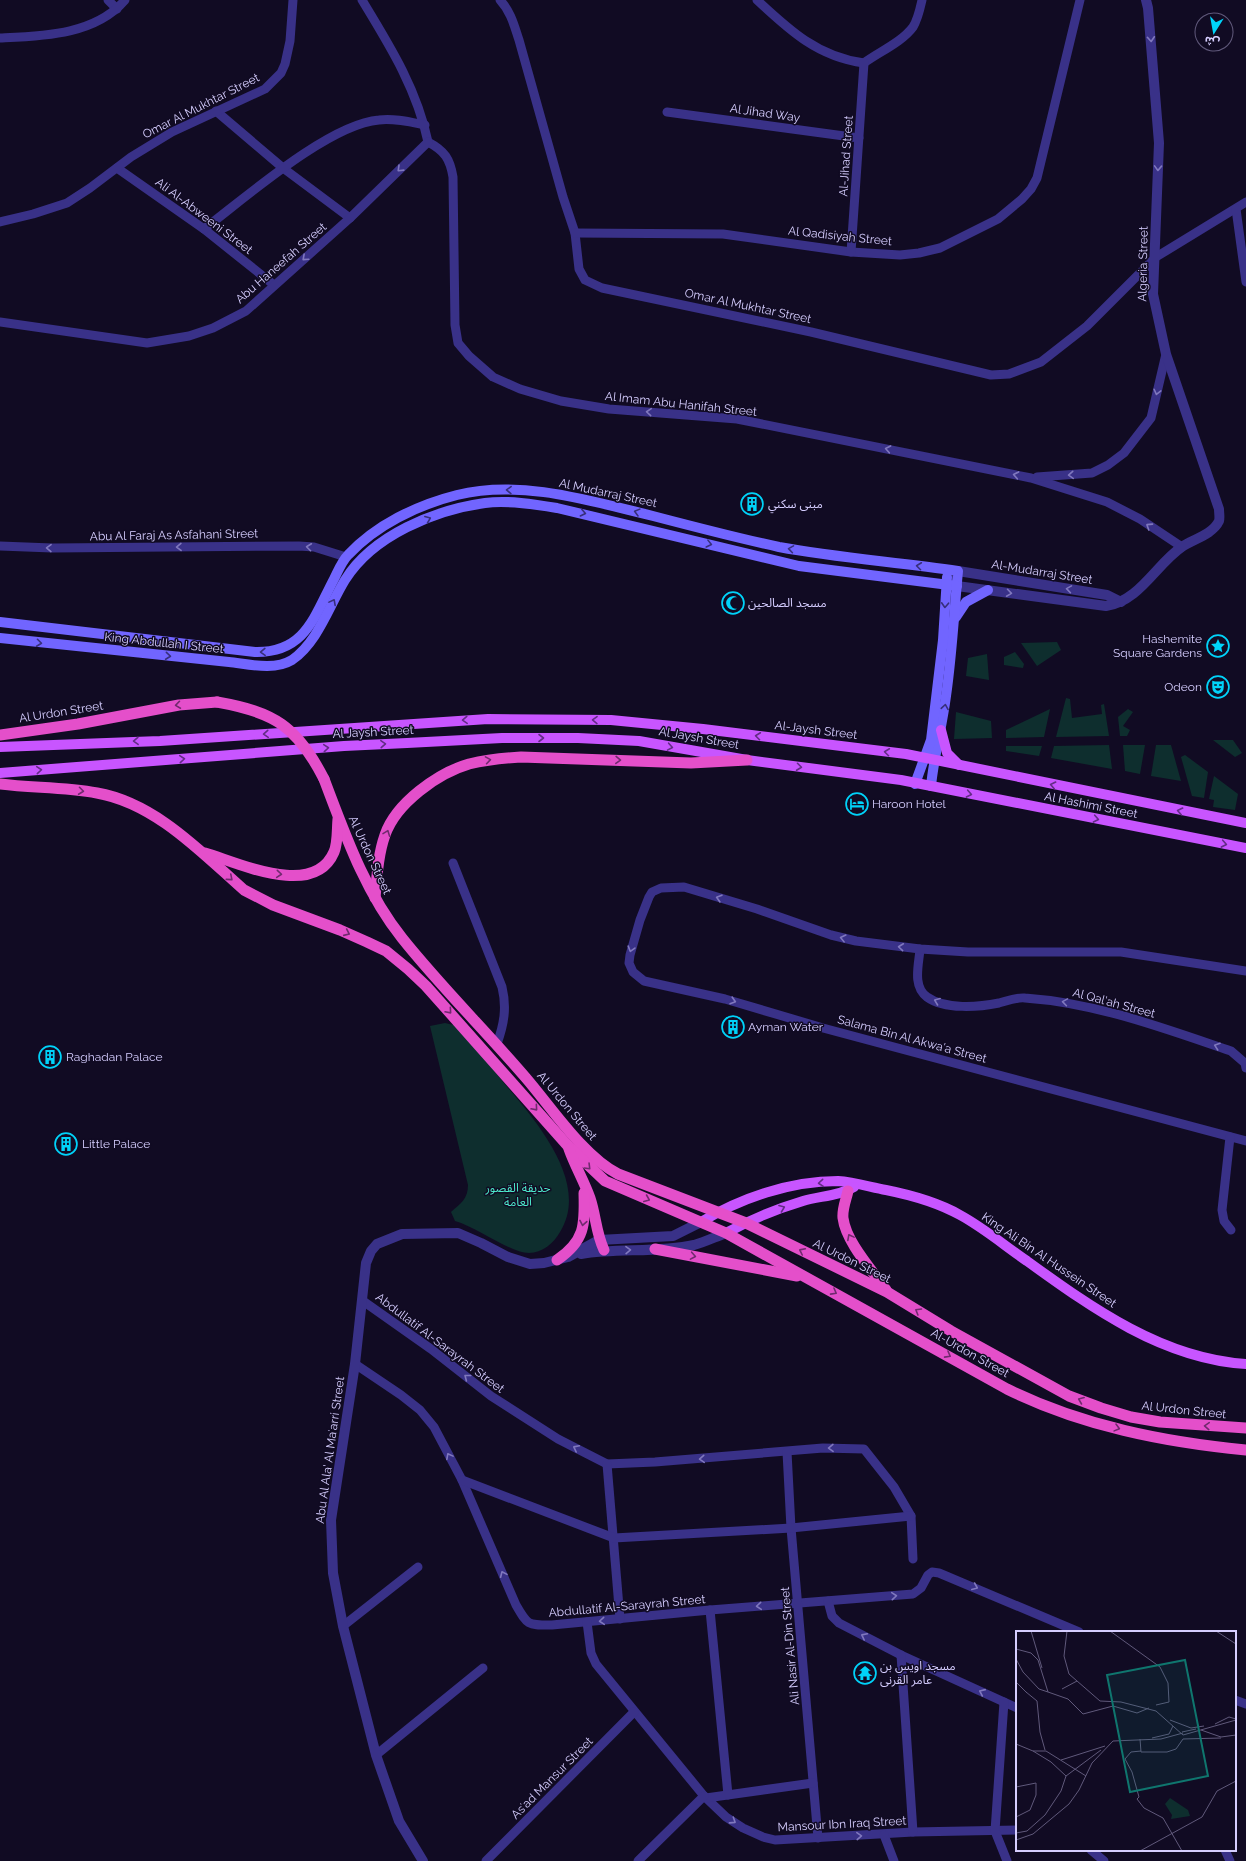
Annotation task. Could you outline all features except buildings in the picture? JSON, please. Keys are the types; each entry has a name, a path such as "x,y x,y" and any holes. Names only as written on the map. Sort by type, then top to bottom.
{"highway":[{"name":"Al Urdon Street","path":"0,735 78,724 179,704 217,702 263,713 284,725 301,741 314,759 324,779 354,857 375,898 401,938 497,1044 580,1142 603,1166 618,1174 746,1223 887,1292 951,1331 1069,1396 1131,1417 1160,1422 1246,1428"},
{"path":"375,898 378,862 391,821 400,810 424,788 467,765 500,758 521,757 691,763 746,760"},
{"name":"Al Urdon Street","path":"0,784 38,788 69,789 98,793 119,799 140,808 164,822 244,890 256,897 386,951 426,986 568,1146 605,1181 701,1222"},
{"path":"201,852 276,875 298,876 312,873 324,868 335,851 338,816"},
{"path":"568,1146 592,1203 602,1245"},
{"path":"557,1260 570,1251 581,1234 585,1212 584,1184"},
{"path":"848,1191 844,1205 843,1217 846,1229 887,1292"},
{"name":"Al-Urdon Street","path":"701,1222 726,1233 1007,1389 1048,1408 1070,1416 1154,1438 1198,1446 1246,1450"},
{"path":"654,1249 808,1279"}],"main road":[{"name":"Al Mudarraj Street","path":"307,628 346,557 367,537 411,511 458,495 484,490 508,490 559,495 612,506 781,547 953,570"},
{"path":"484,490 486,502"},
{"path":"557,508 559,495"},
{"name":"Al Mudarraj Street","path":"314,636 346,578 359,562 374,548 410,527 446,512 486,502 535,504 557,508 610,519 800,566 952,585"},
{"path":"610,519 612,506"},
{"path":"651,530 654,517"},
{"path":"346,557 359,562"},
{"path":"931,786 929,760 931,740 953,570"},
{"path":"746,760 901,780 915,784 929,760 941,730 954,622 952,585"},
{"path":"954,622 959,610 966,602 988,590"},
{"name":"King Abdullah I Street","path":"0,622 255,652 273,651 289,646 301,637 307,628"},
{"name":"King Abdullah I Street","path":"0,638 44,644 257,665 282,664 299,654 314,636"},
{"path":"289,646 299,654"},
{"name":"Al Jaysh Street","path":"0,747 160,740 488,719 610,720 703,729 906,754 929,760"},
{"path":"941,730 947,753 959,765"},
{"name":"Al Jaysh Street","path":"0,774 344,746 502,738 578,738 639,741 746,760"},
{"name":"Al Hashimi Street","path":"929,760 1246,823"},
{"name":"Al Hashimi Street","path":"915,784 1246,848"},
{"name":"King Ali Bin Al Hussein Street","path":"701,1222 718,1212 751,1197 789,1187 837,1181 860,1184 921,1198 959,1215 1092,1307 1142,1334 1193,1354 1246,1364"},
{"path":"726,1233 746,1223 805,1201 848,1191 860,1184"}],"street":[{"path":"108,0 117,9"},
{"path":"0,38 60,33 92,24 117,9 125,0"},
{"name":"Omar Al Mukhtar Street","path":"0,222 33,214 66,203 90,188 131,157 172,132 265,89 281,73 285,64 290,42 293,0"},
{"path":"362,0 408,78 425,125 428,142"},
{"name":"Omar Al Mukhtar Street","path":"500,0 507,8 517,33 563,197 575,233 579,269 585,280 593,285 811,332 991,375 1009,374 1041,362 1087,326 1156,257 1246,202"},
{"path":"757,0 811,46 843,60 864,63 900,39 912,27 919,14 922,0"},
{"name":"Al Qadisiyah Street","path":"575,233 723,234 851,252 900,255 940,248 998,219 1022,199 1031,189 1037,178 1080,0"},
{"name":"Algeria Street","path":"1146,0 1148,8 1159,143 1156,257 1153,294 1166,354 1220,516 1218,522 1212,529 1182,547"},
{"name":"Al-Jihad Street","path":"851,252 864,63"},
{"path":"216,111 283,168 350,218"},
{"name":"Al Jihad Way","path":"667,112 859,138"},
{"path":"204,229 283,168 346,129 378,120 395,120 425,125"},
{"name":"Abu Haneefah Street","path":"0,322 147,343 170,340 213,328 246,311 350,218 428,142"},
{"name":"Al Imam Abu Hanifah Street","path":"428,142 441,149 448,157 453,177 455,325 458,343 469,356 493,377 520,389 561,401 609,409 737,420 1031,478 1107,502 1140,519 1182,547"},
{"name":"Ali Al-Abweeni Street","path":"117,168 204,229 274,285"},
{"path":"1236,209 1246,282"},
{"path":"1031,478 1092,473 1108,465 1124,454 1151,418 1166,354"},
{"name":"Abu Al Faraj As Asfahani Street","path":"0,546 52,548 299,546 314,547 346,557"},
{"name":"Al-Mudarraj Street","path":"952,585 1106,606 1121,602 1130,597 1182,547"},
{"name":"Al-Mudarraj Street","path":"953,570 1107,595 1121,602"},
{"path":"452,863 502,987 506,1002 506,1015 497,1044"},
{"name":"Salama Bin Al Akwa'a Street","path":"1246,971 1110,951 1002,953 920,949 844,938 757,909 684,887 673,886 661,888 652,892 640,920 630,955 630,963 637,977 644,981 725,999 823,1028 1246,1141"},
{"name":"Al Qal'ah Street","path":"920,949 917,981 919,987 927,997 945,1004 965,1007 987,1006 1023,998 1066,1002 1113,1012 1231,1051 1245,1062 1246,1068"},
{"path":"1230,1137 1222,1210 1224,1221 1231,1230"},
{"path":"557,1260 602,1245 673,1236 701,1222"},
{"name":"Abu Al Ala' Al Maʻarri Street","path":"423,1861 399,1821 376,1756 343,1626 333,1572 331,1520 355,1364 366,1263 371,1250 377,1244 386,1239 402,1234 458,1233 481,1242 508,1257 530,1264 557,1260"},
{"path":"602,1245 654,1249 695,1244 726,1233"},
{"name":"Abdullatif Al-Sarayrah Street","path":"363,1300 431,1349 491,1396 558,1439 608,1464 655,1462 823,1448 864,1449 894,1487 911,1516 913,1559"},
{"name":"Abdullatif Al-Sarayrah Street","path":"355,1364 401,1395 420,1410 434,1427 462,1480 516,1605 526,1622 532,1624 552,1625 710,1610 913,1594 921,1588 928,1575 932,1572 939,1573 1077,1631"},
{"name":"Ali Nasir Al-Din Street","path":"787,1452 791,1528 818,1838"},
{"path":"608,1464 620,1619"},
{"path":"462,1480 614,1538 791,1528 911,1516"},
{"path":"343,1626 418,1567"},
{"path":"828,1601 832,1616 839,1623 901,1655 1016,1708"},
{"path":"710,1610 728,1795"},
{"name":"Mansour Ibn Iraq Street","path":"587,1622 591,1653 596,1664 705,1797 726,1816 743,1828 763,1837 775,1840 884,1835 913,1832 1016,1830"},
{"path":"901,1655 913,1832"},
{"path":"376,1756 483,1668"},
{"path":"1236,1700 1246,1704"},
{"path":"1004,1702 995,1831 1007,1861"},
{"name":"Asʻad Mansur Street","path":"486,1861 634,1712"},
{"path":"638,1861 705,1797 813,1783"},
{"path":"884,1835 894,1861"},
{"path":"1092,1851 1104,1861"},
{"path":"1225,1851 1230,1861"}],"green space":[{"path":"1057,642 1061,650 1037,666 1021,643"},
{"path":"1015,652 1024,664 1023,668 1004,665 1004,657"},
{"path":"987,654 989,680 966,676 968,658"},
{"path":"1066,698 1070,699 1072,718 1102,714 1101,705 1104,704 1109,736 1056,737"},
{"path":"1050,709 1044,737 1006,738 1006,730"},
{"path":"1128,709 1133,712 1123,726 1130,730 1127,736 1120,736 1118,717"},
{"path":"956,712 991,721 992,738 954,739"},
{"path":"1213,740 1233,740 1242,753 1235,757"},
{"path":"1109,745 1112,769 1051,758 1054,746"},
{"path":"1123,745 1145,745 1140,774 1125,771"},
{"path":"1156,745 1171,745 1181,781 1151,776"},
{"path":"1006,746 1042,746 1039,756 1006,751"},
{"path":"1185,755 1208,772 1204,798 1192,796 1181,757"},
{"path":"1214,776 1238,794 1235,810 1213,807 1214,800 1209,799"},
{"name":"حديقة القصور العامة","path":"445,1023 458,1026 530,1114 555,1152 564,1172 569,1193 568,1213 557,1236 547,1247 534,1253 521,1252 513,1249 464,1224 455,1221 451,1212 461,1203 467,1194 468,1185 430,1026"}],"place":[{"name":"مبنى سكني","path":"752,504"},
{"name":"مسجد الصالحين","path":"733,603"},
{"name":"Hashemite Square Gardens","path":"1218,646"},
{"name":"Odeon","path":"1218,687"},
{"name":"Haroon Hotel","path":"857,804"},
{"name":"Ayman Water","path":"733,1027"},
{"name":"Raghadan Palace","path":"50,1057"},
{"name":"Little Palace","path":"66,1144"},
{"name":"مسجد اويس بن عامر القرنى","path":"865,1673"}]}
